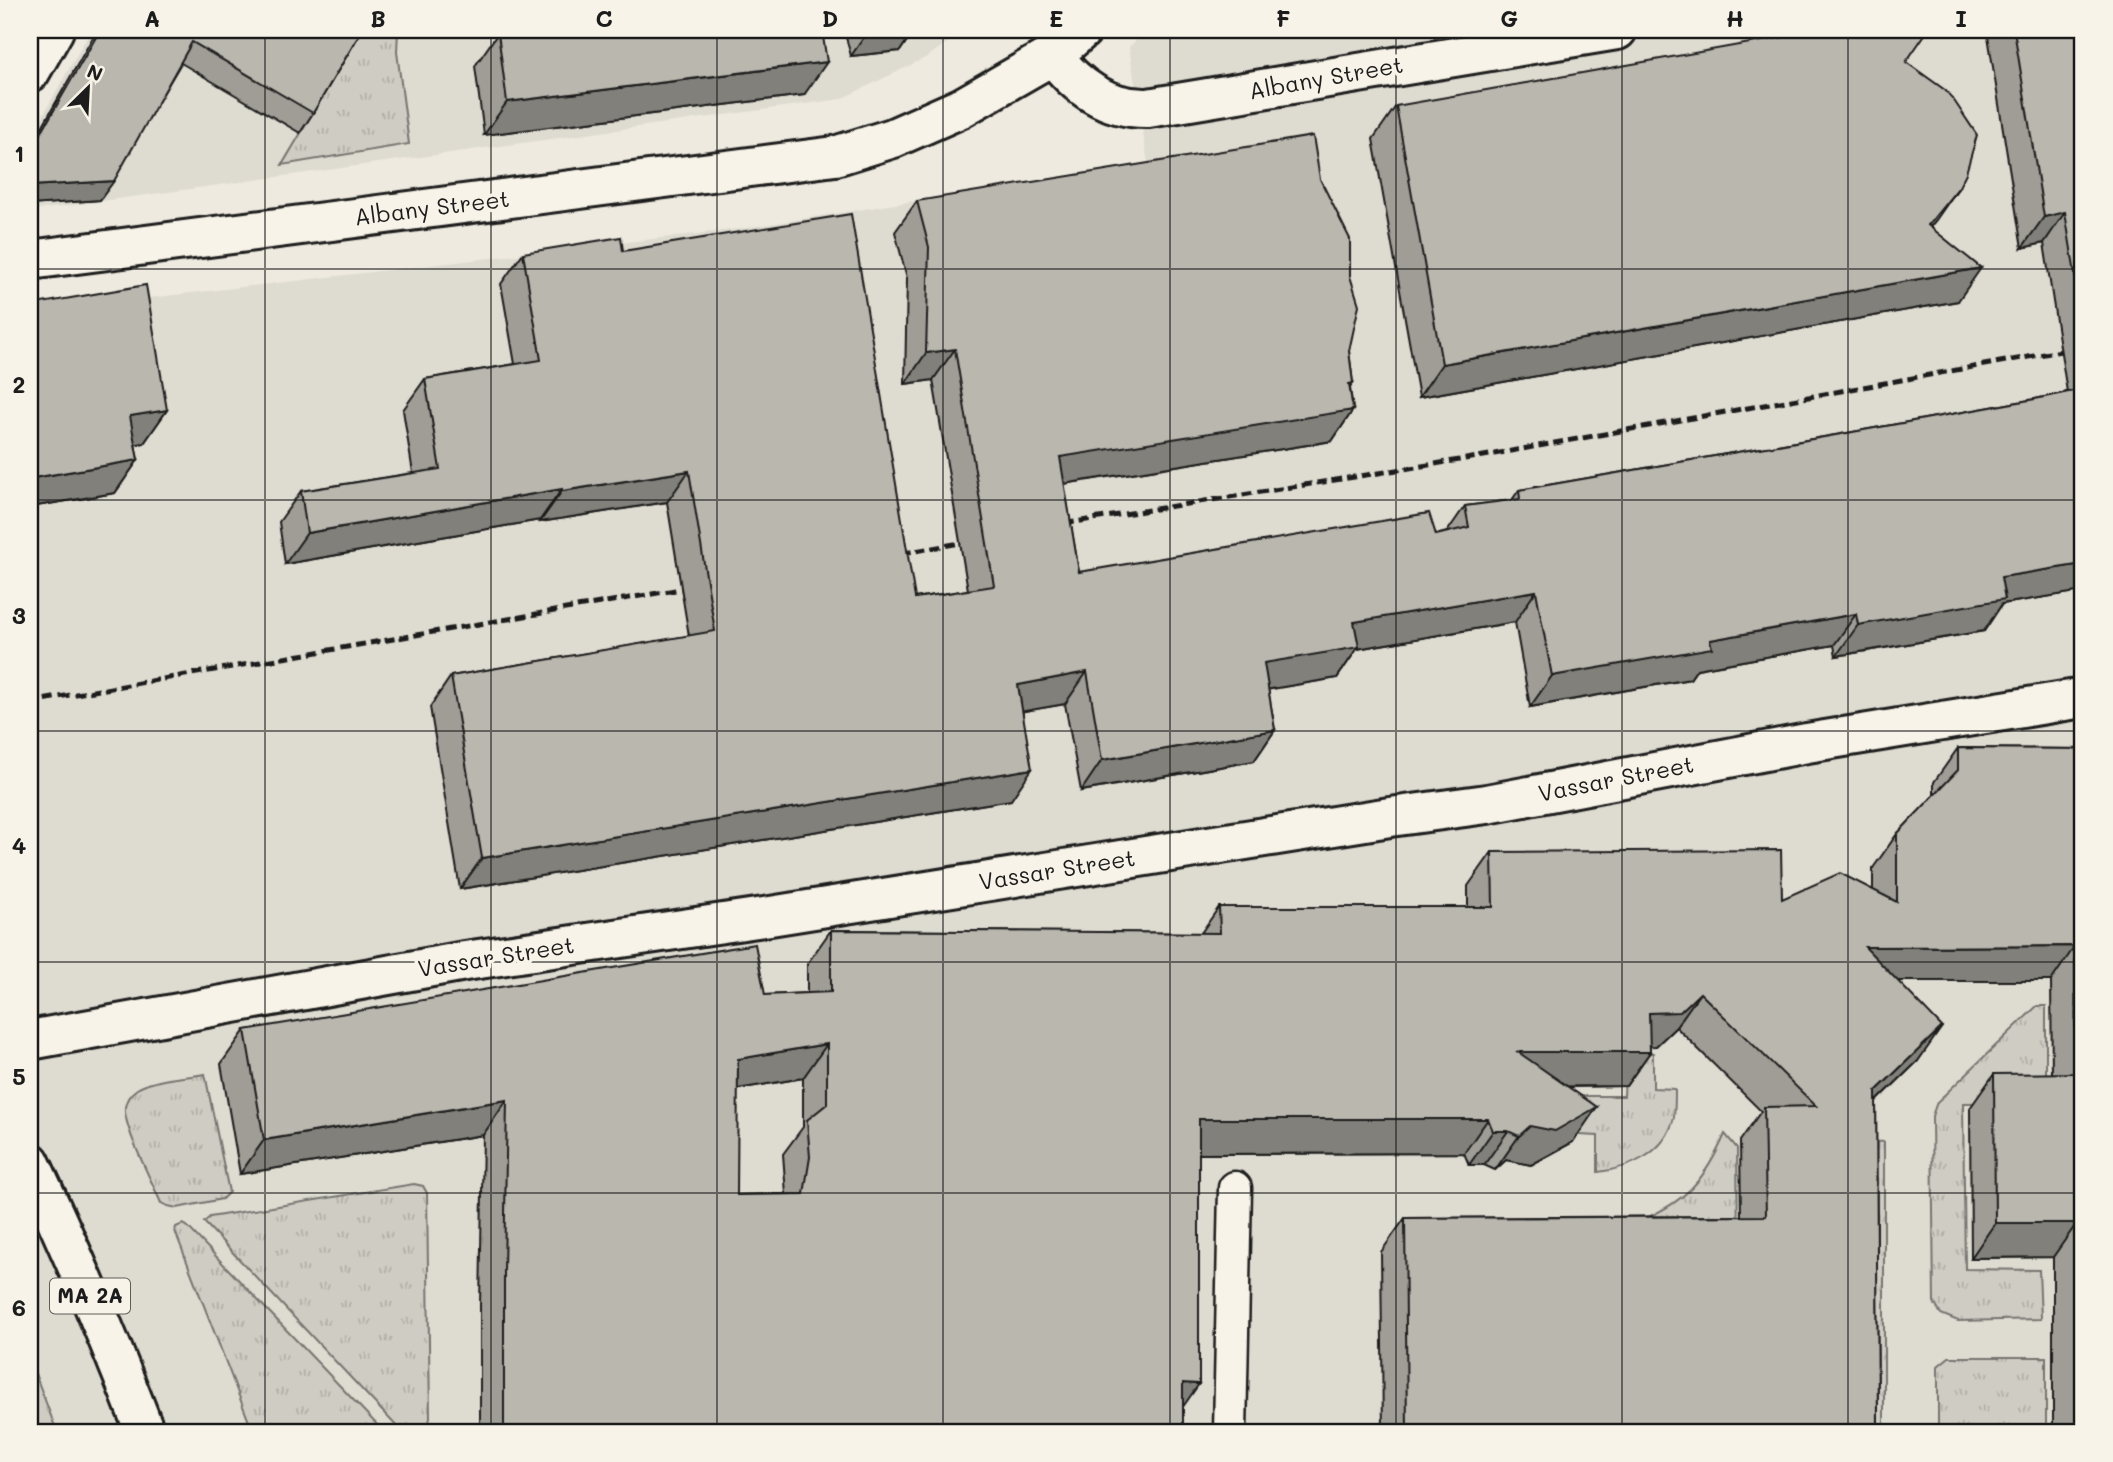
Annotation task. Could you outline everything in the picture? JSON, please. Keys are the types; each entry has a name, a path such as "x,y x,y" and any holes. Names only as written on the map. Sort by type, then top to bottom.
{"main road":[{"path":"30,72 54,30"},
{"name":"Albany Street","path":"30,260 835,156 885,141 961,108 1053,55 1082,30"},
{"name":"Albany Street","path":"1053,55 1066,73 1100,98 1124,107 1148,108 1617,30"},
{"name":"Vassar Street","path":"30,1040 465,961 1487,804 1807,743 2083,698"},
{"name":"MA 2A","path":"30,1162 80,1271 145,1432"}],"street":[{"path":"1230,1432 1235,1188"}],"shaded area":[{"path":"91,30 965,30 927,57 841,99 30,211 30,138"},
{"path":"1147,30 2083,30 2083,1432 30,1432 30,312 738,229 1148,164 1129,47"}],"green space":[{"path":"362,30 398,30 397,52 409,144 282,165"},
{"path":"2037,1006 2046,1006 2046,1102 1963,1103 1965,1269 2039,1270 2041,1319 1958,1321 1941,1314 1934,1303 1932,1116 1937,1102"},
{"path":"1653,1053 1653,1088 1675,1089 1674,1117 1670,1130 1655,1149 1645,1156 1623,1167 1598,1172 1598,1136 1560,1134 1560,1096 1624,1096 1626,1054"},
{"path":"205,1074 229,1192 222,1199 177,1208 168,1206 161,1203 139,1154 125,1107 133,1093 145,1085"},
{"path":"1725,1134 1737,1148 1738,1247 1641,1220 1670,1205 1693,1187 1718,1150"},
{"path":"1868,1141 1884,1142 1884,1432 1867,1432"},
{"path":"414,1184 423,1186 427,1193 430,1418 427,1432 401,1431 204,1222 210,1217"},
{"path":"183,1224 384,1432 253,1432 175,1231 176,1227"},
{"path":"1949,1357 2046,1357 2046,1432 1938,1432 1938,1366"},
{"path":"31,1363 57,1432 30,1432"}],"building":[{"path":"100,30 362,30 313,113 192,42 114,181 30,186 30,152"},
{"path":"521,30 822,30 827,62 507,102 498,33"},
{"path":"1823,30 1928,30 1906,62 1945,90 1977,135 1959,187 1928,225 1981,268 1442,364 1396,106"},
{"path":"2014,30 2083,30 2083,324 2065,212 2044,217"},
{"path":"1313,136 1320,179 1350,239 1350,276 1359,305 1349,351 1353,383 1349,384 1353,410 1060,457 1079,572 1429,513 1436,535 1469,527 1465,506 1520,499 1519,490 2083,389 2083,564 2001,577 2005,599 1858,625 1856,614 1710,640 1712,648 1552,676 1536,591 1354,622 1359,647 1264,663 1275,730 1102,760 1087,672 1018,685 1032,769 482,858 451,676 715,631 689,471 562,489 307,533 301,491 440,469 425,379 541,360 523,253 621,237 623,251 851,214 915,598 994,586 955,349 926,353 929,247 917,201"},
{"path":"146,285 167,410 130,416 138,460 33,478 30,461 30,305"},
{"path":"1958,748 2083,749 2083,1432 2077,1432 2077,1223 1995,1223 1994,1074 2076,1073 2075,946 1865,947 1942,1027 1876,1091 1878,1432 1407,1432 1405,1218 1766,1216 1764,1107 1816,1106 1700,993 1680,1012 1649,1013 1650,1052 1518,1052 1597,1107 1555,1131 1530,1126 1519,1136 1508,1131 1493,1131 1488,1119 1199,1119 1199,1384 1183,1383 1183,1432 504,1432 507,1100 264,1140 245,1030 755,944 765,995 831,992 831,930 1220,933 1219,907 1493,907 1492,852 1781,850 1782,899 1840,873 1897,902 1897,834 1958,770","holes":["827,1044 827,1104 807,1120 810,1157 804,1194 737,1195 738,1059"]}],"railway":[{"path":"1050,526 1478,457 2061,351"},
{"path":"887,556 960,543"},
{"path":"30,702 681,589"}]}
